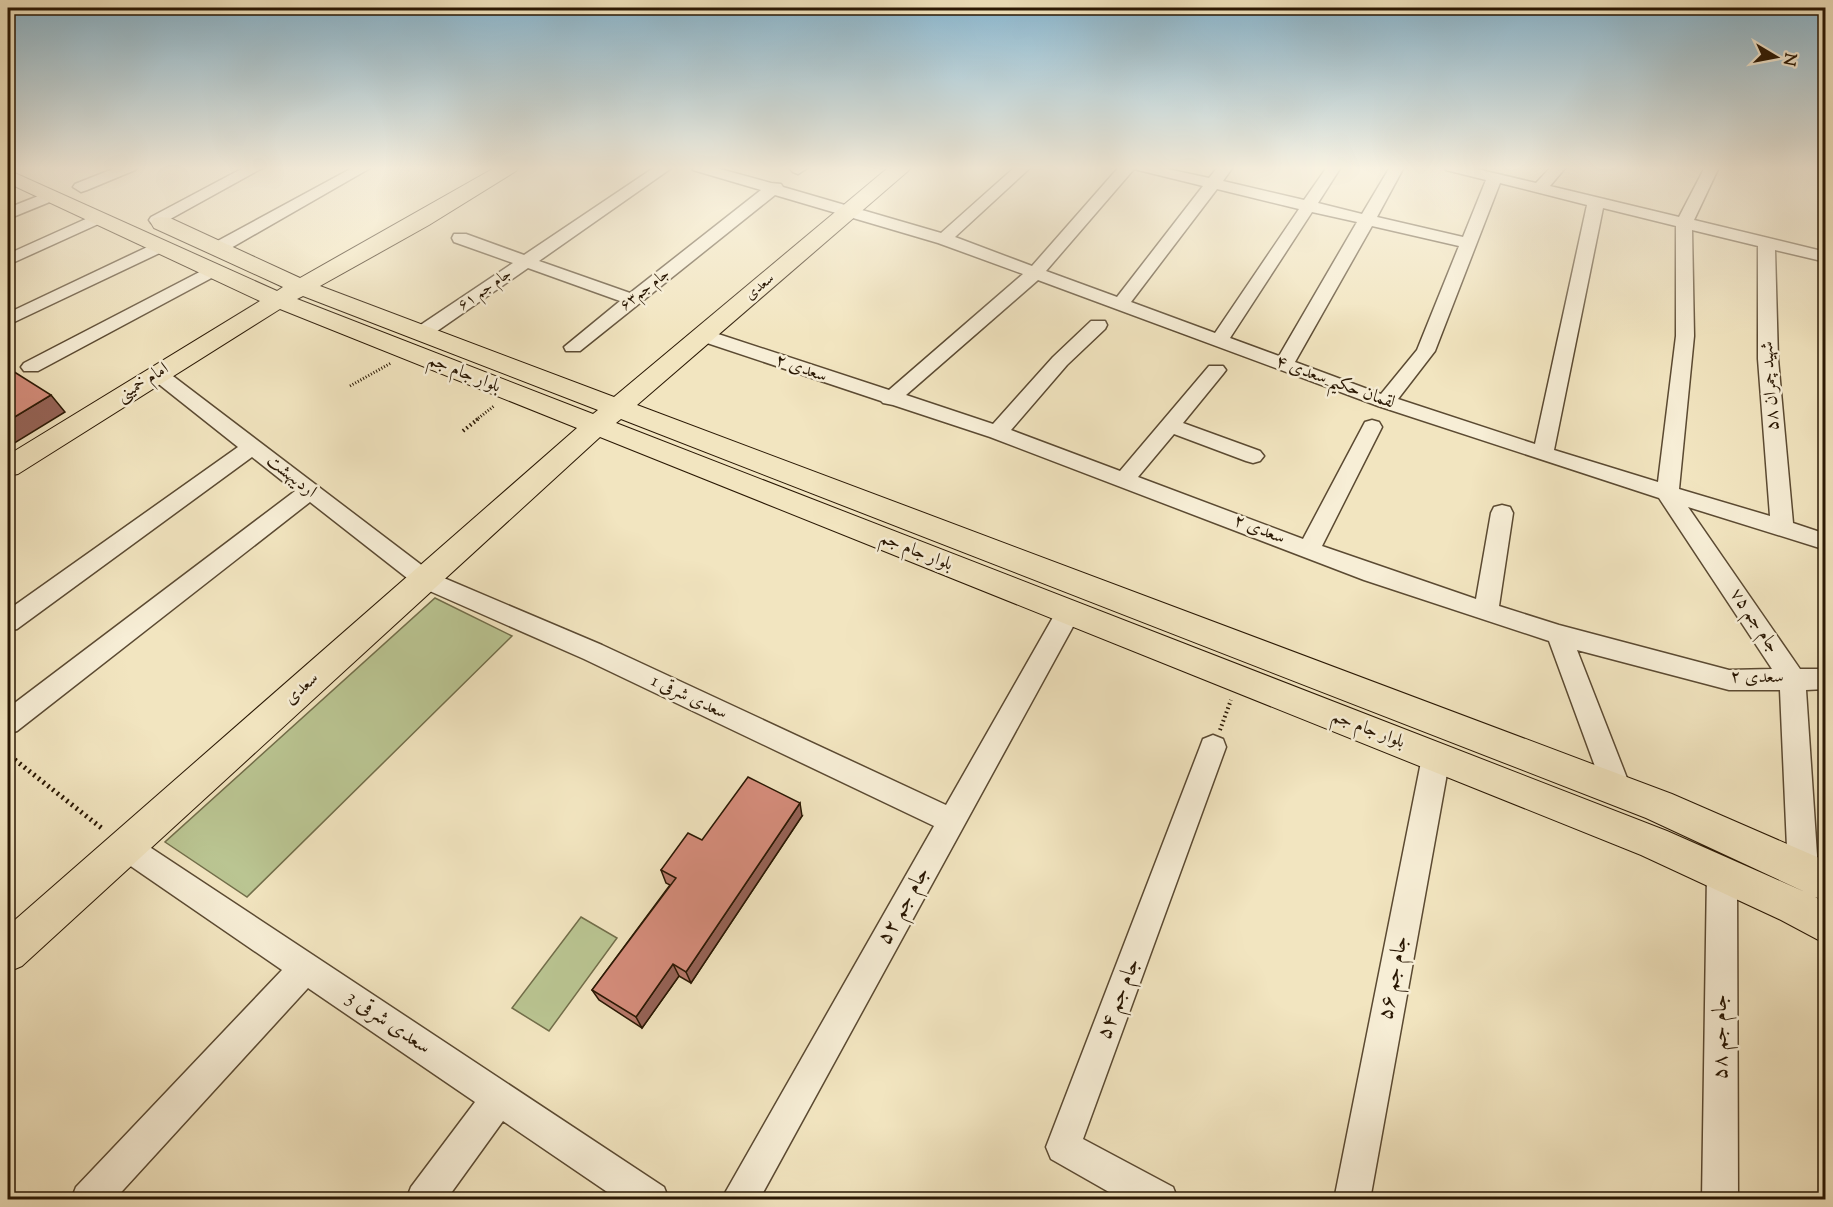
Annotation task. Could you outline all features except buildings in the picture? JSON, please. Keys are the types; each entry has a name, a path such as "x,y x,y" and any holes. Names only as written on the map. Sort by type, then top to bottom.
{"main road":[{"name":"بلوار جام جم","path":"120,223 159,233"},
{"name":"بلوار جام جم","path":"143,223 290,293 1439,740 1654,843 1795,907 1826,925"},
{"name":"امام خمینی","path":"8,467 290,293 415,223"},
{"name":"سعدی","path":"8,952 607,416 834,223"},
{"name":"بلوار جام جم","path":"417,342 510,392 607,416 1069,612 1239,680 1618,791 1814,876"}],"street":[{"path":"8,260 87,223"},
{"path":"8,320 173,223"},
{"path":"31,367 273,223"},
{"name":"جام جم ۶۱","path":"417,342 525,261 581,223"},
{"name":"جام جم۶۳","path":"573,347 730,223"},
{"name":"لقمان حکیم_سعدی ۴","path":"893,223 944,239 1385,402 1668,494 1826,542"},
{"path":"944,239 961,223"},
{"path":"890,399 1035,273 1078,223"},
{"path":"1120,304 1182,223"},
{"path":"1219,341 1297,223"},
{"path":"1284,364 1365,223"},
{"path":"1385,223 1468,243"},
{"path":"1385,402 1426,351 1476,223"},
{"path":"1543,454 1592,223"},
{"path":"1668,494 1685,336 1684,223"},
{"path":"1685,223 1826,257"},
{"path":"460,238 633,300"},
{"name":"شهید چمران ۵۸","path":"1766,242 1768,359 1782,530"},
{"path":"998,432 1060,361 1098,325"},
{"name":"سعدی ۲","path":"702,335 890,399 998,432 1372,574 1559,635 1729,680 1826,679"},
{"path":"1125,479 1216,370"},
{"name":"اردیبهشت","path":"158,374 424,579"},
{"path":"1170,425 1253,456"},
{"path":"1309,549 1372,427"},
{"path":"8,621 252,447"},
{"path":"8,723 309,491"},
{"name":"جام جم ۷۵","path":"1668,494 1792,678"},
{"path":"1486,611 1502,513"},
{"name":"سعدی شرقی 1","path":"424,579 593,652 952,821"},
{"name":"جام جم ۵۲","path":"748,1196 952,821 1069,612"},
{"path":"1559,635 1618,791"},
{"path":"1792,678 1814,876"},
{"name":"جام جم ۵۶","path":"1352,1200 1439,740"},
{"name":"جام جم ۵۴","path":"1160,1200 1063,1147 1213,747"},
{"name":"سعدی شرقی 3","path":"126,847 651,1200"},
{"name":"جام جم ۵۸","path":"1720,1200 1722,874"},
{"path":"89,1200 305,968"},
{"path":"424,1200 499,1098"}],"path":[{"path":"350,386 417,342"},
{"path":"463,430 510,392"},
{"path":"1213,747 1239,680"},
{"path":"8,755 126,847"}],"green space":[{"path":"435,598 512,636 247,897 165,842"},
{"path":"581,917 617,938 549,1031 512,1008"}]}
